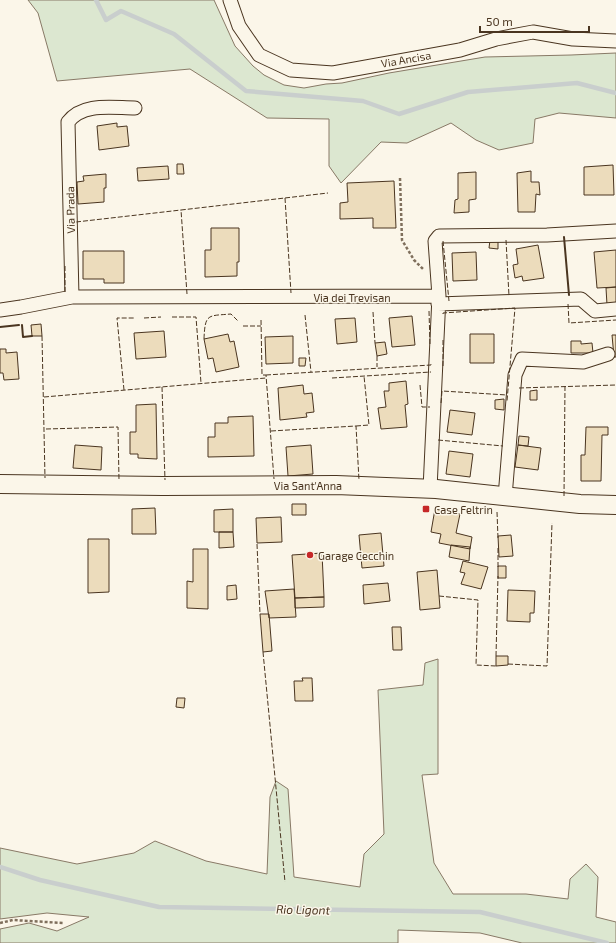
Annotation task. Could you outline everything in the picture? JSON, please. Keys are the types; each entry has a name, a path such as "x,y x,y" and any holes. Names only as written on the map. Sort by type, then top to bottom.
{"main road":[{"name":"Via Sant'Anna","path":"0,484 164,486 336,485 430,489 580,504 616,505"}],"street":[{"name":"Via Ancisa","path":"230,0 239,26 259,55 291,70 333,73 460,50 496,39 533,32 573,39 616,41"},
{"name":"Via Prada","path":"72,297 68,122 73,115 84,110 103,108 135,108"},
{"path":"430,489 438,295 435,241 439,236 547,235 616,231"},
{"name":"Via dei Trevisan","path":"72,297 438,295 581,299 595,311 616,310"},
{"path":"0,310 72,297"},
{"path":"505,496 516,375 522,359 583,362 608,354"}],"path":[{"path":"400,178 402,240 438,295"},
{"path":"0,923 13,920 63,923"}],"green space":[{"path":"28,0 214,0 235,46 253,66 264,75 284,85 304,88 342,83 389,73 485,57 616,53 616,118 559,113 535,119 533,143 499,150 476,140 451,123 407,143 381,142 341,183 329,166 329,119 267,118 190,69 57,81 38,13"},
{"path":"438,659 438,774 422,775 434,863 453,894 526,894 568,899 570,879 586,864 598,877 596,917 616,922 616,943 522,943 480,933 398,930 398,943 0,943 0,929 29,923 57,931 89,917 47,913 0,919 0,848 77,864 134,853 155,841 206,861 267,874 270,797 276,781 288,789 294,877 360,887 364,854 384,834 378,690 423,685 425,663"}],"building":[{"path":"117,123 117,127 127,126 129,146 99,150 97,126"},
{"path":"177,164 183,164 184,174 177,174"},
{"path":"613,165 614,195 584,195 584,167"},
{"path":"168,166 169,179 138,181 137,168"},
{"path":"531,171 531,182 539,182 540,195 536,194 535,212 518,212 517,173"},
{"path":"476,172 476,199 469,200 469,212 454,213 455,200 458,199 458,173"},
{"path":"106,174 104,202 78,204 77,182 84,181 83,176"},
{"path":"394,181 396,228 373,228 373,218 340,219 340,203 348,202 347,183"},
{"path":"211,228 239,228 239,262 237,262 237,276 205,277 205,250 211,250"},
{"path":"490,240 498,241 498,249 489,248"},
{"path":"538,245 544,278 523,281 522,276 515,278 513,265 518,264 516,249"},
{"path":"616,250 616,287 597,288 594,252"},
{"path":"83,251 124,251 124,283 104,283 104,279 83,279"},
{"path":"476,252 477,280 453,281 452,253"},
{"path":"616,287 616,304 607,305 606,288"},
{"path":"412,316 415,345 392,347 389,318"},
{"path":"355,318 357,342 337,344 335,319"},
{"path":"41,324 42,336 32,336 31,325"},
{"path":"164,331 166,357 136,359 134,333"},
{"path":"228,334 230,342 234,341 239,367 216,372 213,358 208,359 204,339"},
{"path":"470,334 494,334 494,363 470,363"},
{"path":"612,335 616,335 616,357 614,357"},
{"path":"293,336 293,363 266,364 265,337"},
{"path":"571,341 581,341 581,344 592,343 593,353 571,353"},
{"path":"385,342 387,354 377,356 375,343"},
{"path":"0,349 6,349 6,353 17,352 19,379 4,380 3,373 0,373"},
{"path":"299,358 306,358 305,366 299,366"},
{"path":"406,381 408,404 405,405 407,427 381,429 378,408 386,407 384,391 389,391 389,383"},
{"path":"303,385 304,394 312,393 314,412 306,413 307,417 280,420 278,388"},
{"path":"537,390 537,400 530,400 530,391"},
{"path":"504,399 504,410 495,409 495,400"},
{"path":"156,404 157,459 138,458 138,454 130,454 130,432 136,432 136,405"},
{"path":"450,410 475,413 472,435 447,432"},
{"path":"253,416 254,456 208,457 208,437 215,437 215,423 228,423 228,417"},
{"path":"586,427 608,427 608,435 602,435 601,481 581,481 581,455 585,455"},
{"path":"519,436 529,437 528,446 518,445"},
{"path":"75,445 102,447 101,470 73,468"},
{"path":"311,445 313,474 288,476 286,447"},
{"path":"518,445 541,448 538,470 515,467"},
{"path":"449,451 473,454 470,477 446,474"},
{"path":"292,504 306,504 306,515 292,515"},
{"path":"155,508 156,534 132,534 132,509"},
{"path":"233,509 233,532 214,532 214,510"},
{"path":"435,509 460,514 456,533 472,537 470,549 439,543 441,534 431,532"},
{"path":"281,517 282,542 257,543 256,518"},
{"path":"219,532 233,532 234,547 219,548"},
{"path":"381,533 384,566 362,568 359,535"},
{"path":"511,535 513,556 499,557 498,536"},
{"path":"88,539 109,539 109,592 88,593"},
{"path":"451,545 470,547 469,561 449,557"},
{"path":"193,549 208,549 208,609 187,608 187,581 193,582"},
{"path":"322,553 324,597 295,598 292,555"},
{"path":"463,561 488,567 481,589 461,584 465,573 460,572"},
{"path":"498,566 506,566 506,578 498,578"},
{"path":"437,570 440,608 420,610 417,572"},
{"path":"388,583 390,601 364,604 363,585"},
{"path":"236,585 237,599 227,600 227,586"},
{"path":"294,589 296,617 269,618 265,591"},
{"path":"508,590 535,591 534,613 530,613 530,622 507,621"},
{"path":"324,597 324,607 295,608 295,598"},
{"path":"260,614 269,614 272,651 263,652"},
{"path":"392,627 401,627 402,650 393,650"},
{"path":"496,656 508,656 508,665 496,666"},
{"path":"302,678 312,678 313,701 295,701 294,681 303,681"},
{"path":"177,698 185,698 184,708 176,707"}],"waterway":[{"path":"96,0 106,20 121,11 174,34 246,91 363,101 399,114 468,92 577,83 616,93"},
{"name":"Rio Ligont","path":"0,867 40,880 159,907 480,912 607,943"}],"fence":[{"path":"187,294 181,210 328,193"},
{"path":"285,198 291,293"},
{"path":"76,222 181,210"},
{"path":"506,240 509,296"},
{"path":"443,241 449,301"},
{"path":"65,266 65,294"},
{"path":"568,304 569,323 616,320"},
{"path":"443,314 515,308 507,401"},
{"path":"429,311 430,345"},
{"path":"373,312 375,343"},
{"path":"204,339 205,324 209,318 217,315 231,314 238,321"},
{"path":"305,315 311,372"},
{"path":"144,318 161,317"},
{"path":"172,317 196,317 201,383"},
{"path":"124,390 117,318 135,318"},
{"path":"261,320 262,375 266,375 274,479"},
{"path":"243,326 261,326"},
{"path":"42,336 45,478"},
{"path":"443,340 443,368"},
{"path":"377,356 377,367"},
{"path":"266,375 431,365 431,363"},
{"path":"332,378 431,372"},
{"path":"356,426 369,425 364,376"},
{"path":"44,397 266,378"},
{"path":"420,385 422,407 430,407"},
{"path":"519,388 616,385"},
{"path":"564,496 565,386"},
{"path":"162,387 165,480"},
{"path":"441,403 442,391 507,395"},
{"path":"271,431 356,426 359,480"},
{"path":"46,429 118,427 119,480"},
{"path":"438,440 503,446"},
{"path":"497,512 498,538"},
{"path":"508,664 547,666 552,523"},
{"path":"257,544 260,614"},
{"path":"498,548 498,568"},
{"path":"496,656 498,576"},
{"path":"439,596 478,600 476,665 496,666"},
{"path":"263,652 285,882"}],"wall":[{"path":"564,237 569,295"},
{"path":"0,327 19,325"},
{"path":"22,325 23,337 32,336"}],"place":[{"name":"Case Feltrin","path":"426,509"},
{"name":"Garage Cecchin","path":"310,555"}]}
